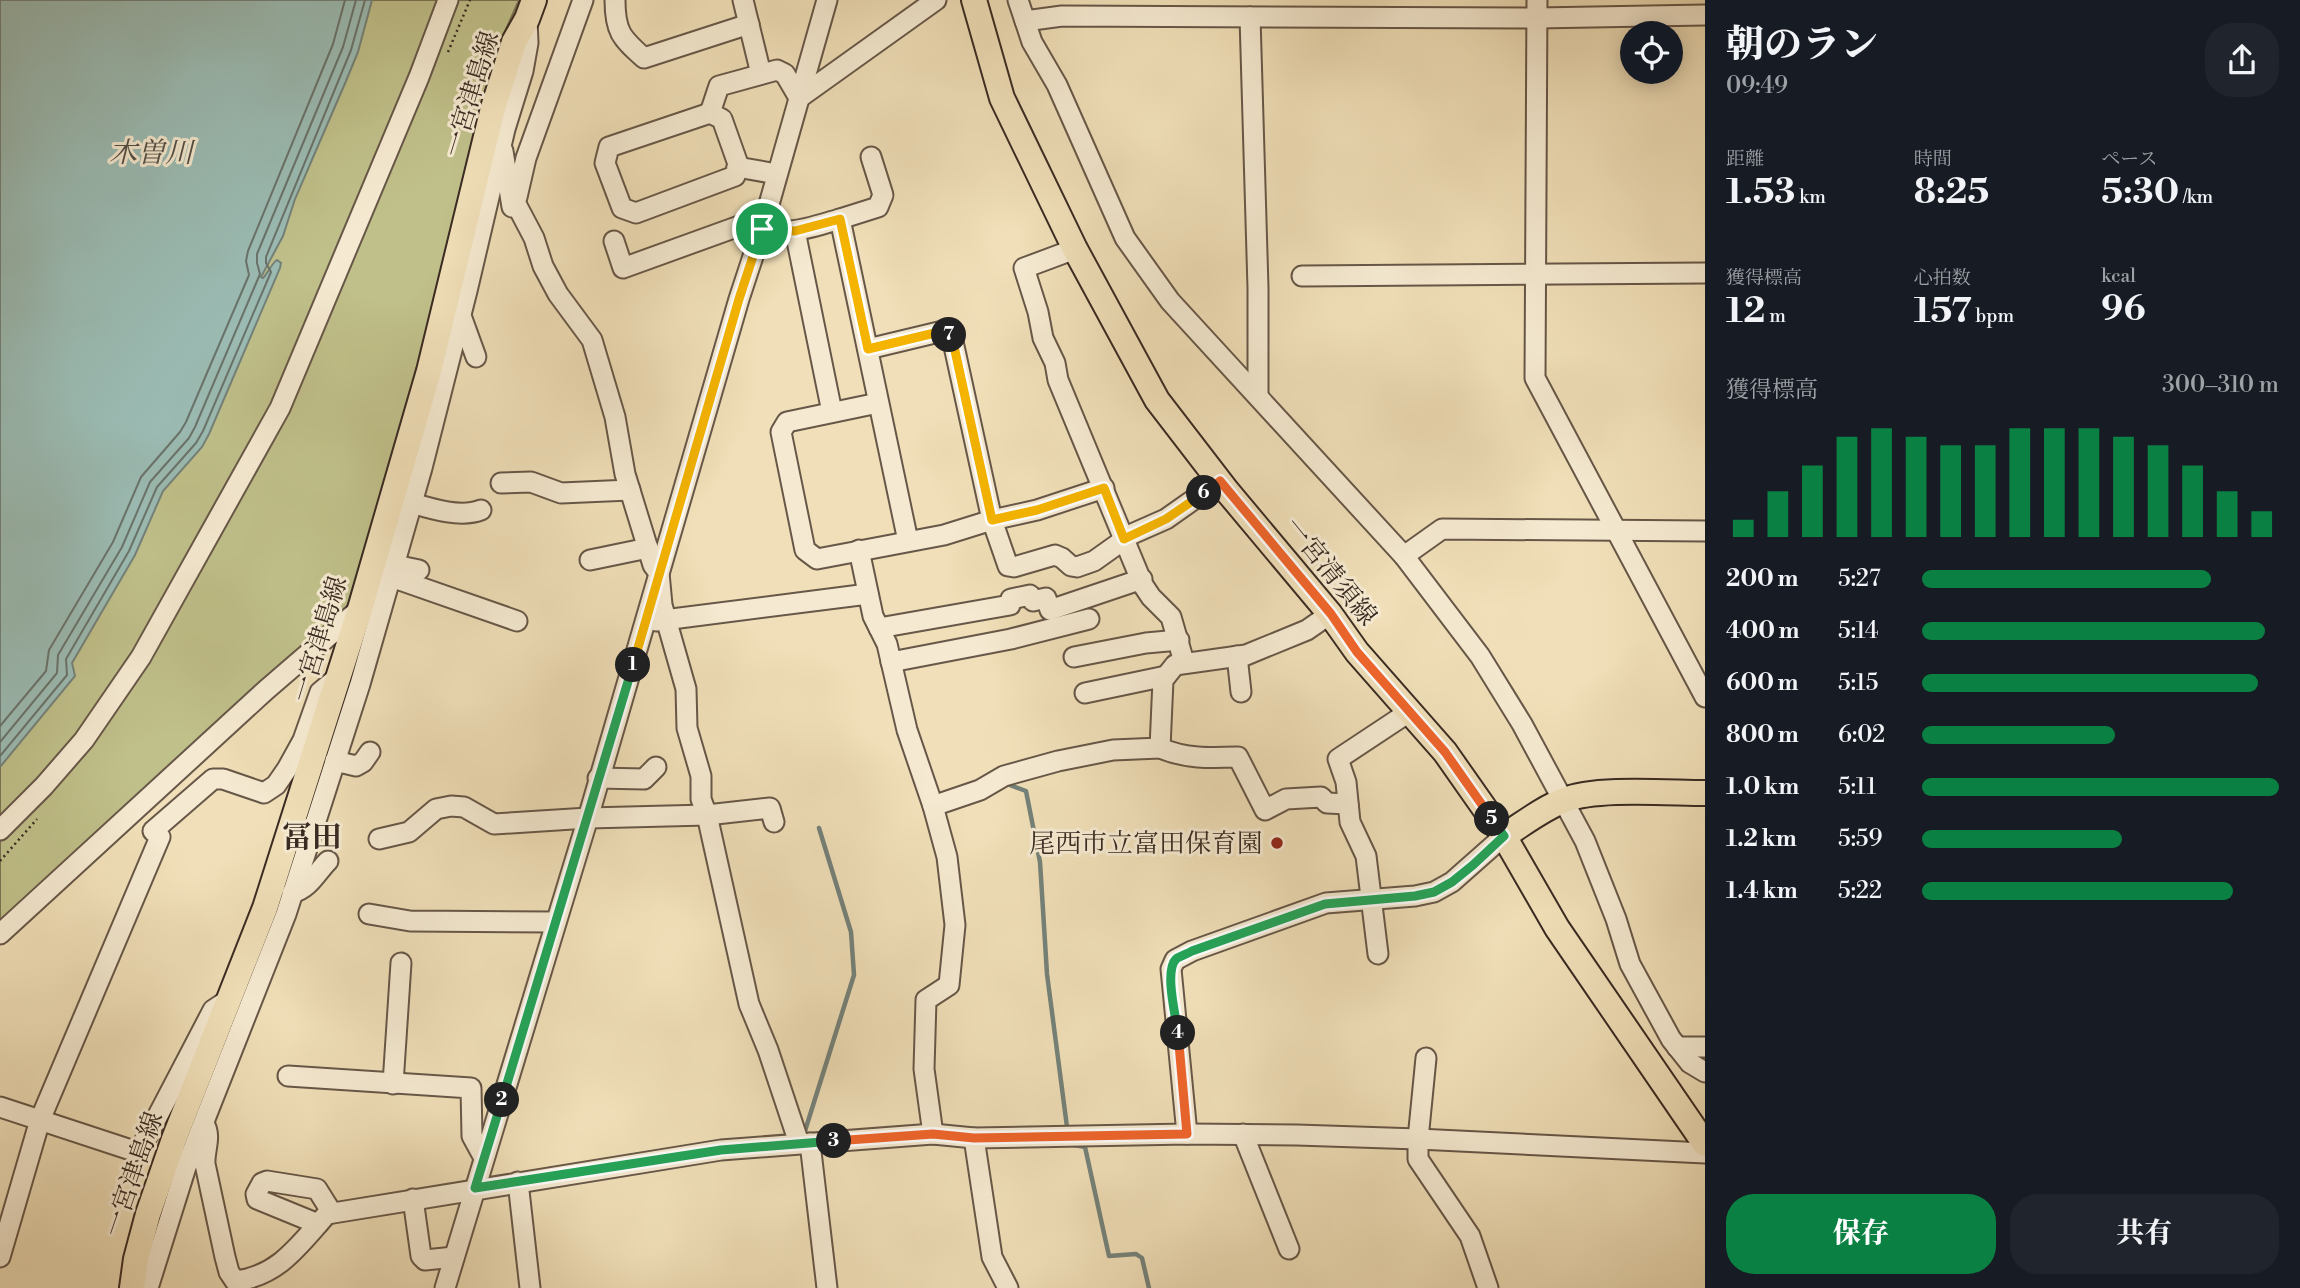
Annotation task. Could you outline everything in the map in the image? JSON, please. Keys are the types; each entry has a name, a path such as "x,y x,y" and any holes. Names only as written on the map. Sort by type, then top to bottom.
{"main road":[{"name":"一宮清須線","path":"974,0 1002,98 1075,249 1157,400 1220,481 1331,614 1357,652 1445,752 1504,836 1557,928 1705,1144"},
{"name":"一宮津島線","path":"132,1288 136,1259 148,1214 174,1139 265,908 360,609 429,371 493,108 514,41 531,9"},
{"path":"1504,836 1564,800 1589,795 1705,793"}],"street":[{"path":"0,830 44,786 84,740 141,657 280,408 419,77 448,0"},
{"path":"501,147 505,154 512,208 526,158 583,0"},
{"path":"615,0 615,22 623,39 644,58 749,24"},
{"path":"743,0 761,74"},
{"path":"445,1288 554,922 588,818 827,0"},
{"path":"799,98 936,0"},
{"path":"1018,0 1032,41 1057,85 1125,239 1170,301 1404,556 1480,656 1585,841 1616,919 1630,964 1677,1047 1690,1063 1705,1072"},
{"path":"1025,21 1062,16 1201,8 1250,17 1537,9 1705,15"},
{"path":"148,1288 186,1167 292,893 393,571 501,147 523,71 531,9"},
{"path":"1537,9 1535,379 1705,697"},
{"path":"1250,17 1258,288 1258,395"},
{"path":"710,113 719,86 777,70 785,74 799,98"},
{"path":"710,113 722,119 737,167 735,176 636,213 622,208 606,163 609,147 710,113"},
{"path":"614,240 623,268 753,221 762,229 795,231 878,207 883,195 871,157"},
{"path":"737,167 778,174"},
{"path":"514,202 534,238 543,267 558,294 592,340 615,417 625,474 653,565 659,573 662,605 686,689 687,729 701,776 701,799 749,1004 805,1143 827,1288"},
{"path":"840,219 908,541"},
{"path":"795,231 832,412"},
{"path":"1075,249 1024,268 1043,338 1055,363 1058,380 1143,585 1171,617 1184,662"},
{"path":"1302,276 1705,273"},
{"path":"460,313 476,357"},
{"path":"868,349 943,331 952,337 992,520 1008,566 1055,555 1077,567 1094,561 1124,539 1166,519 1220,481"},
{"path":"878,403 787,422 781,432 805,550 817,559 944,535 1037,510 1104,488"},
{"path":"501,483 531,482 561,494 630,490"},
{"path":"412,502 436,510 474,513 481,510"},
{"path":"1404,556 1441,529 1705,531"},
{"path":"590,560 648,548"},
{"path":"859,550 873,616 887,645 907,730 947,857 955,925 949,985 926,1000 924,1069 933,1134"},
{"path":"393,571 419,570"},
{"path":"393,571 517,621"},
{"path":"879,628 1010,605 1011,599 1030,595 1033,601 1046,598 1049,610 1142,579"},
{"path":"645,622 868,594"},
{"path":"0,934 266,690 360,609"},
{"path":"1160,748 1163,680 1175,665 1246,655 1307,630 1331,614"},
{"path":"891,662 1011,639 1089,619"},
{"path":"1074,657 1146,643 1179,640"},
{"path":"1237,656 1241,692"},
{"path":"1085,693 1166,676"},
{"path":"0,1257 40,1120 160,837 153,831 213,779 223,779 264,793 276,785 303,740 320,692 338,677"},
{"path":"1378,954 1366,856 1350,822 1346,782 1338,759 1409,712"},
{"path":"933,806 981,790 1004,776 1058,761 1113,750 1160,748 1195,758 1238,757 1265,810 1286,799 1321,797 1327,803 1349,804"},
{"path":"335,761 356,766 363,762 370,752"},
{"path":"598,778 644,779 656,767"},
{"path":"379,839 410,832 436,809 451,806 464,807 494,824 588,818 707,816 770,808 774,822"},
{"path":"1187,1134 1171,985 1171,969 1175,960 1192,951 1325,904 1434,892 1452,882 1504,836"},
{"path":"292,893 309,885 328,861"},
{"path":"369,914 410,921 554,922"},
{"path":"393,1083 401,964"},
{"path":"0,1107 134,1151 142,1146 213,1010 230,999"},
{"path":"1677,1047 1705,1047"},
{"path":"1426,1058 1418,1159 1449,1208 1471,1236 1488,1288"},
{"path":"288,1076 471,1088 472,1136 484,1158"},
{"path":"204,1124 208,1128 205,1164 225,1257 225,1282 247,1279 265,1281 325,1219"},
{"path":"325,1219 318,1184 267,1181 262,1183 256,1195 257,1199 325,1219 475,1188 721,1150 933,1134 974,1138 1187,1134 1418,1139 1705,1153"},
{"path":"1243,1135 1289,1250"},
{"path":"974,1138 992,1257 1008,1288"},
{"path":"518,1182 530,1288"},
{"path":"413,1199 421,1256 425,1260 454,1257"}],"path":[{"path":"463,20 470,0"}],"green space":[{"path":"367,0 519,0 503,36 417,368 349,604 0,921 0,757"}],"water":[{"name":"木曽川","path":"0,0 372,0 358,52 295,199 283,236 261,277 263,278 277,260 281,263 280,268 209,434 202,447 163,491 135,555 72,663 75,676 0,767"}],"waterway":[{"path":"1007,784 1026,791 1040,862 1047,974 1067,1127"},
{"path":"804,1134 854,975 851,932 819,828"},
{"path":"1074,1145 1085,1147 1109,1256 1136,1254 1142,1258 1149,1288"}],"place":[{"name":"尾西市立富田保育園","path":"1277,843"}],"district":[{"name":"冨田","path":"312,837"}],"route":[{"path":"840,219 868,349 943,331 952,337 992,520 1037,510 1104,488 1124,539 1166,519 1220,481 1331,614 1357,652 1445,752 1504,836 1452,882 1434,892 1325,904 1192,951 1175,960 1171,969 1171,985 1187,1134 974,1138 933,1134 799,1143 721,1150 475,1188 554,922 588,818 739,299 762,229 795,231 840,219"}]}
